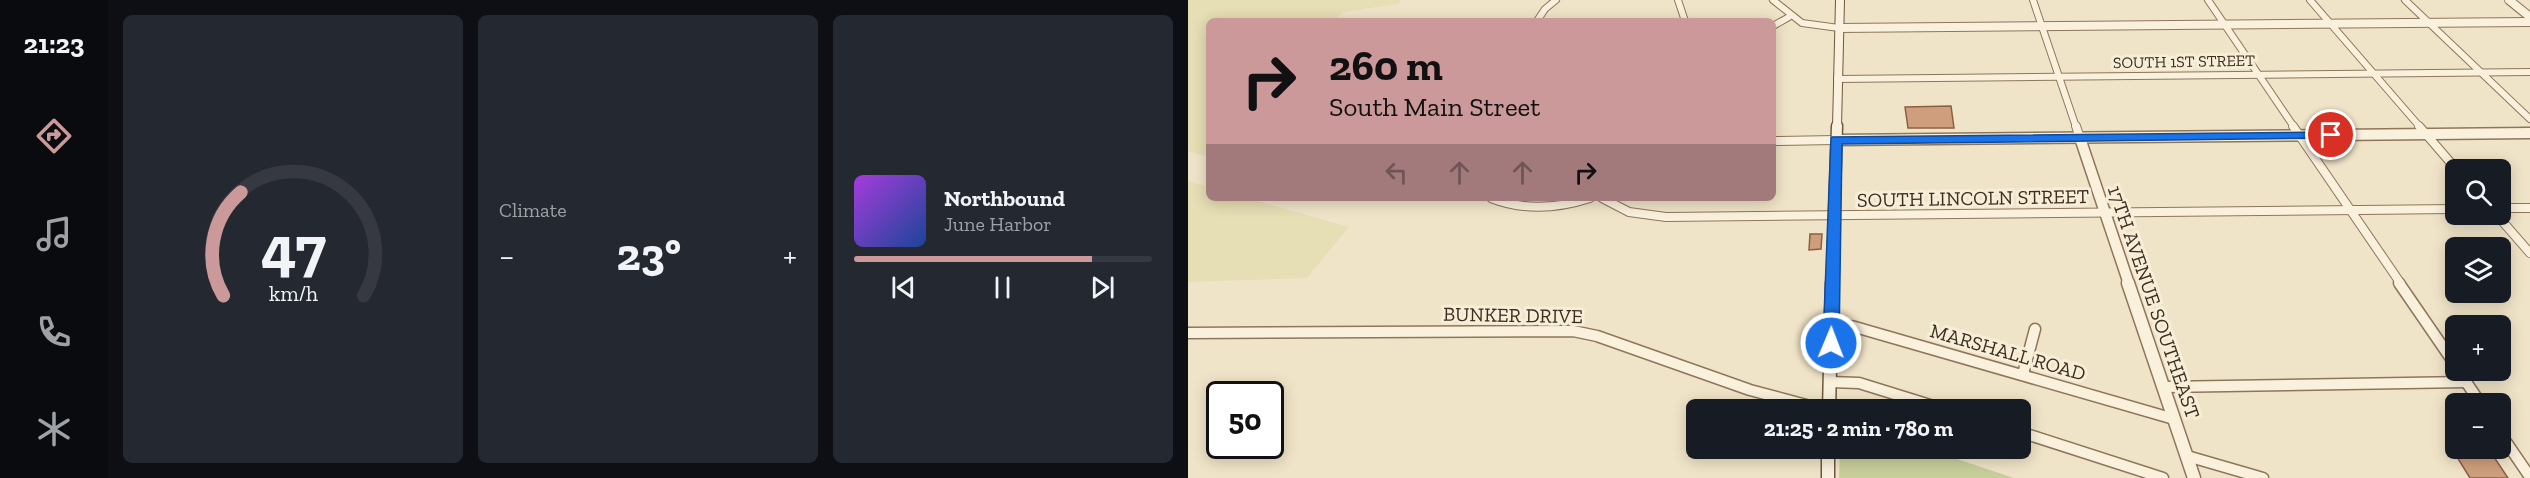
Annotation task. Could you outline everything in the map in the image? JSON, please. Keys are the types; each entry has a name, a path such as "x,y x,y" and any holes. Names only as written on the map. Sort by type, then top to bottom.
{"street":[{"path":"1540,18 1545,9 1556,0"},
{"path":"1678,0 1684,18"},
{"path":"1829,399 1840,0"},
{"path":"2032,0 2080,138"},
{"path":"2208,0 2445,350"},
{"path":"2310,0 2448,159"},
{"path":"2405,0 2530,119"},
{"path":"2509,0 2530,19"},
{"path":"1776,1 1789,17 1817,27 1839,28 2429,23 2530,19"},
{"path":"1776,24 1789,17"},
{"name":"SOUTH 1ST STREET","path":"1838,79 2530,72"},
{"path":"1776,141 2530,133"},
{"name":"17TH AVENUE SOUTHEAST","path":"2080,138 2194,478"},
{"path":"1503,201 1526,207 1552,207 1577,201"},
{"name":"SOUTH LINCOLN STREET","path":"1608,201 1629,212 1646,216 2445,209"},
{"path":"2511,208 2530,208"},
{"path":"2505,225 2530,254"},
{"name":"MARSHALL ROAD","path":"1831,323 1855,327 2023,374 2174,419"},
{"path":"2023,374 2035,329"},
{"name":"BUNKER DRIVE","path":"1188,333 1573,331 1608,340 1750,390 1783,399"},
{"path":"1830,382 1859,383 1911,399"},
{"path":"2164,387 2466,382 2474,393"},
{"path":"2031,436 2163,478"},
{"path":"2511,449 2530,477"},
{"path":"2187,456 2263,478"},
{"path":"1828,459 1828,478"}],"shaded area":[{"path":"1188,0 1401,0 1398,4 1343,12 1337,18 1206,18 1206,156 1188,151"},
{"path":"1188,181 1206,186 1206,201 1258,201 1349,227 1307,278 1188,282"}],"green space":[{"path":"1840,459 1957,459 2014,478 1839,478"}],"building":[{"path":"1951,106 1954,128 1908,128 1905,107"},
{"path":"1810,234 1822,234 1821,249 1809,250"},
{"path":"2458,459 2495,459 2508,478 2470,478"}],"route":[{"path":"1831,343 1836,140 2331,135"}]}
